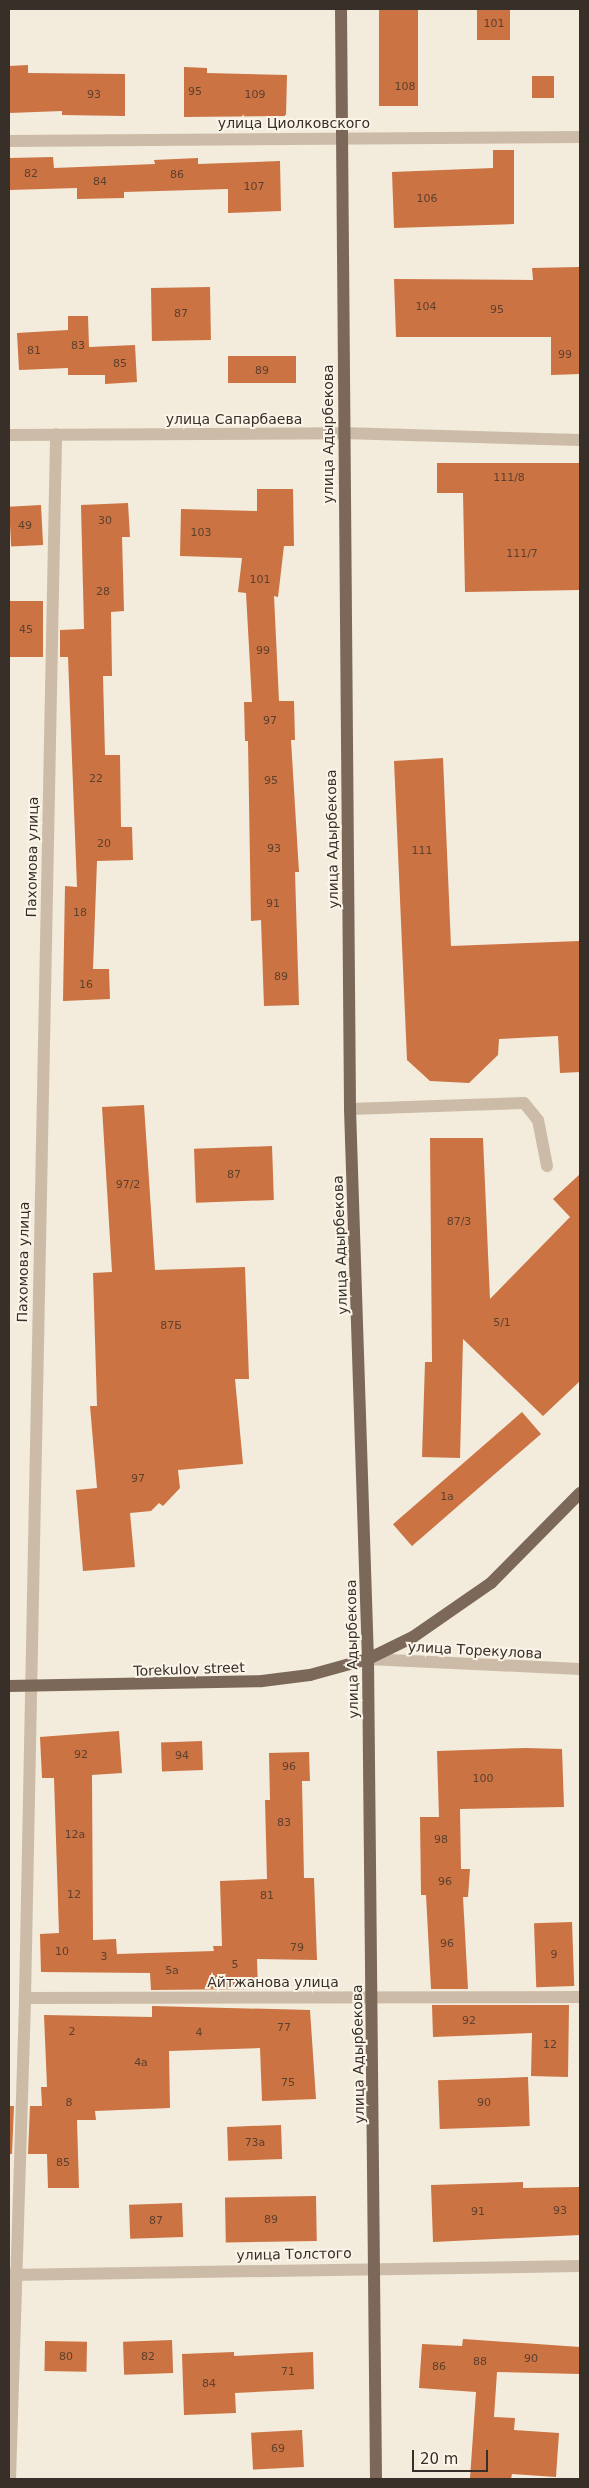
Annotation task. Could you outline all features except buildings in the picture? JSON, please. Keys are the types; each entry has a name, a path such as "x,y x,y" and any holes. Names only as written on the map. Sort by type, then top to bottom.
{"main road":[{"name":"улица Адырбекова","path":"341,9 342,433 350,1109 368,1659 376,2268 376,2479"},
{"name":"Torekulov street","path":"9,1686 262,1681 310,1675 368,1659 413,1637 491,1583 580,1493"}],"street":[{"name":"улица Циолковского","path":"9,141 580,137"},
{"name":"улица Сапарбаева","path":"9,435 342,433 580,440"},
{"name":"Пахомова улица","path":"10,2479 13,2275 25,1998 29,1686 56,434"},
{"path":"350,1109 524,1103 538,1120 547,1166"},
{"name":"улица Торекулова","path":"368,1659 580,1669"},
{"name":"Айтжанова улица","path":"25,1998 580,1996"},
{"name":"улица Толстого","path":"13,2275 580,2266"}]}
